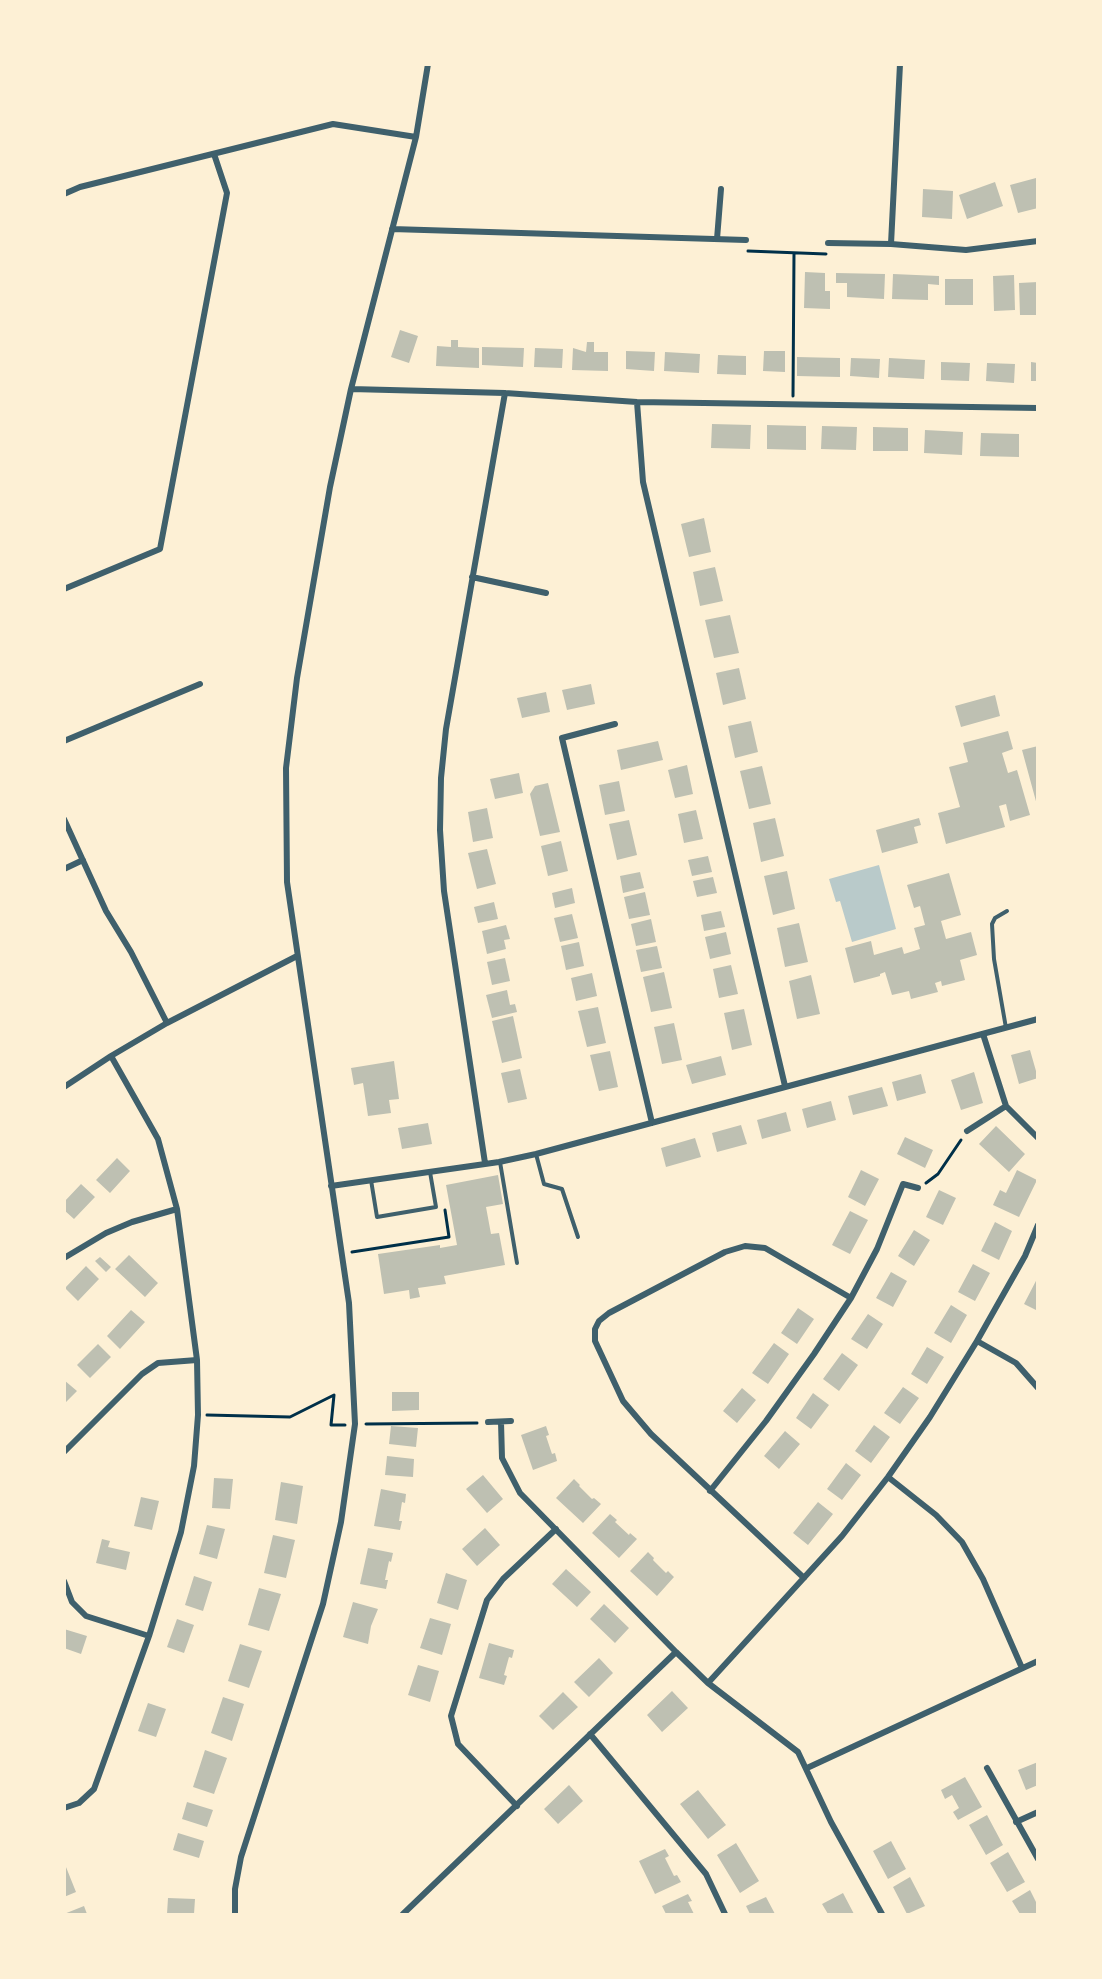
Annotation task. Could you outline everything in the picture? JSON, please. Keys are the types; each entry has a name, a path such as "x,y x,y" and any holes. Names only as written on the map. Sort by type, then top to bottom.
{"street":[{"path":"235,1914 234,1889 241,1857 323,1604 341,1522 355,1424 349,1303 287,882 286,768 299,667 330,487 351,389 416,137 428,64"},
{"path":"891,244 900,64"},
{"path":"64,194 80,187 333,124 416,137"},
{"path":"64,589 160,549 226,193 214,154"},
{"path":"717,239 721,189"},
{"path":"392,229 746,240"},
{"path":"828,243 891,244 966,250 1038,241"},
{"path":"351,389 505,393 637,402 1038,408"},
{"path":"485,1163 444,891 440,830 441,778 446,729 505,393"},
{"path":"637,402 643,482 785,1086"},
{"path":"472,577 546,593"},
{"path":"64,741 200,684"},
{"path":"615,724 562,738 652,1123"},
{"path":"64,819 106,911 131,952 167,1023"},
{"path":"64,869 83,860"},
{"path":"64,1087 167,1023 297,956"},
{"path":"331,1186 430,1170 499,1162 536,1154 1038,1019"},
{"path":"983,1034 1006,1106 1038,1138"},
{"path":"64,1808 79,1803 94,1789 149,1636 181,1532 194,1466 198,1415 197,1360 177,1209 158,1139 111,1056"},
{"path":"967,1131 1006,1106"},
{"path":"710,1491 780,1402 851,1298 877,1249 903,1184 918,1188"},
{"path":"64,1258 123,1225 177,1209"},
{"path":"708,1683 842,1536 888,1477 930,1417 977,1341 1025,1256 1038,1225"},
{"path":"804,1578 651,1434 623,1401 595,1341 595,1329 599,1321 609,1313 725,1252 745,1246 765,1248 851,1298"},
{"path":"977,1341 1016,1363 1038,1388"},
{"path":"64,1452 142,1374 158,1364 197,1360"},
{"path":"488,1422 511,1421"},
{"path":"501,1422 502,1458 520,1493 708,1683 798,1752 831,1822 882,1914"},
{"path":"888,1477 936,1515 962,1542 983,1579 1022,1668"},
{"path":"517,1806 458,1744 452,1716 488,1600 503,1579 556,1529"},
{"path":"64,1581 72,1602 86,1616 149,1636"},
{"path":"403,1914 676,1652"},
{"path":"807,1768 1038,1661"},
{"path":"590,1734 706,1874 725,1914"},
{"path":"987,1768 1038,1859"},
{"path":"1016,1822 1038,1812"}],"lane":[{"path":"1006,1029 994,960 992,924 995,918 1007,911"},
{"path":"536,1154 544,1184 562,1189 578,1237"},
{"path":"499,1162 517,1263"},
{"path":"371,1179 377,1217 436,1207 430,1170"}],"path":[{"path":"746,240 746,251 828,255 828,243"},
{"path":"793,406 794,253"},
{"path":"918,1188 938,1174 967,1131"},
{"path":"342,1253 449,1237 444,1203"},
{"path":"198,1415 290,1417 334,1395 331,1425 488,1422"}],"shaded area":[{"path":"879,865 896,929 852,942 840,901 836,902 829,879"}],"building":[{"path":"1036,178 1038,208 1018,213 1010,185"},
{"path":"995,182 1003,206 967,219 959,195"},
{"path":"923,189 953,191 952,219 922,217"},
{"path":"805,272 825,273 825,291 830,291 830,309 804,308"},
{"path":"836,273 885,274 884,299 847,297 847,283 836,283"},
{"path":"893,274 939,276 939,285 928,284 928,300 892,299"},
{"path":"1014,275 1015,310 994,311 993,276"},
{"path":"945,279 973,279 973,305 945,305"},
{"path":"1038,282 1038,315 1020,315 1019,283"},
{"path":"400,330 418,336 409,363 391,357"},
{"path":"451,340 458,340 458,347 479,348 479,368 436,366 437,346 451,347"},
{"path":"587,342 594,342 594,352 608,352 608,371 572,370 573,348 586,352"},
{"path":"482,347 524,348 523,367 482,365"},
{"path":"535,348 563,349 562,368 534,367"},
{"path":"626,351 655,352 654,371 626,369"},
{"path":"764,351 785,351 785,372 763,371"},
{"path":"665,352 700,354 699,373 664,371"},
{"path":"718,355 746,356 746,375 717,374"},
{"path":"797,357 840,358 840,377 797,376"},
{"path":"851,358 880,359 879,378 850,376"},
{"path":"889,358 925,360 924,379 888,377"},
{"path":"941,362 970,363 969,381 941,380"},
{"path":"1031,362 1038,363 1038,381 1031,381"},
{"path":"987,363 1015,364 1014,383 986,381"},
{"path":"712,424 751,425 750,449 711,448"},
{"path":"767,425 806,426 806,450 767,449"},
{"path":"822,426 857,427 856,450 821,449"},
{"path":"873,427 908,428 908,451 873,451"},
{"path":"925,430 963,432 962,455 924,453"},
{"path":"981,433 1019,434 1019,457 980,456"},
{"path":"704,518 711,552 689,557 681,524"},
{"path":"715,567 723,601 700,606 693,572"},
{"path":"730,615 739,653 714,658 705,620"},
{"path":"739,668 746,699 723,705 716,673"},
{"path":"591,684 595,704 567,710 562,690"},
{"path":"546,692 550,712 522,718 517,698"},
{"path":"995,695 1000,716 961,727 955,706"},
{"path":"751,721 758,752 735,758 728,726"},
{"path":"1008,731 1013,749 1002,753 1008,773 1017,770 1030,815 1010,821 1006,804 999,806 1005,827 946,844 938,813 960,807 949,767 968,762 963,743"},
{"path":"658,741 663,760 621,770 617,750"},
{"path":"1038,746 1038,805 1037,805 1022,750"},
{"path":"687,765 693,794 675,798 668,770"},
{"path":"762,766 771,804 749,809 740,771"},
{"path":"519,773 523,793 495,799 490,779"},
{"path":"619,781 625,811 605,815 599,785"},
{"path":"548,783 560,832 540,836 530,794 535,786"},
{"path":"487,808 493,838 473,842 468,812"},
{"path":"696,810 703,839 684,843 678,814"},
{"path":"775,818 784,856 761,862 753,823"},
{"path":"919,818 921,825 914,827 918,843 882,853 876,830"},
{"path":"629,820 637,855 617,860 609,824"},
{"path":"561,841 568,871 548,876 541,846"},
{"path":"487,849 496,884 477,889 468,853"},
{"path":"708,856 712,872 692,876 688,860"},
{"path":"787,871 795,909 773,915 764,876"},
{"path":"640,872 644,888 623,893 620,876"},
{"path":"949,873 961,915 941,921 946,939 971,932 977,955 960,960 965,980 942,986 941,981 935,983 938,992 911,999 909,991 892,995 885,972 880,976 854,983 845,948 871,941 874,955 902,947 904,954 920,949 914,928 925,925 920,906 914,908 907,885"},
{"path":"713,877 717,893 697,897 693,881"},
{"path":"572,888 575,903 555,908 552,893"},
{"path":"645,892 650,915 629,919 624,897"},
{"path":"494,902 498,919 478,923 474,907"},
{"path":"721,911 725,927 704,931 701,915"},
{"path":"572,914 578,938 560,942 554,918"},
{"path":"651,919 656,942 636,946 631,924"},
{"path":"799,923 808,962 785,967 777,928"},
{"path":"506,925 510,939 504,940 506,949 487,954 482,931"},
{"path":"726,932 731,954 710,959 705,937"},
{"path":"579,942 584,966 566,970 561,946"},
{"path":"657,946 662,968 641,972 636,950"},
{"path":"505,958 510,981 492,985 487,962"},
{"path":"731,965 738,994 719,998 713,969"},
{"path":"664,972 672,1008 651,1012 643,977"},
{"path":"592,973 597,996 576,1001 571,978"},
{"path":"811,975 820,1014 797,1019 789,981"},
{"path":"507,990 510,1005 515,1004 517,1012 492,1018 486,995"},
{"path":"598,1007 606,1043 587,1047 578,1011"},
{"path":"744,1009 752,1045 732,1050 724,1013"},
{"path":"513,1016 522,1058 502,1063 492,1021"},
{"path":"674,1023 682,1060 662,1064 654,1027"},
{"path":"1030,1050 1038,1078 1019,1084 1011,1055"},
{"path":"610,1051 618,1087 599,1091 590,1055"},
{"path":"721,1056 726,1075 692,1084 686,1065"},
{"path":"394,1061 399,1099 389,1100 391,1113 368,1116 363,1083 354,1085 351,1068"},
{"path":"520,1069 527,1099 508,1103 501,1073"},
{"path":"974,1072 983,1103 961,1110 951,1080"},
{"path":"921,1074 926,1093 897,1101 892,1082"},
{"path":"882,1087 888,1106 853,1115 848,1096"},
{"path":"831,1101 836,1120 807,1128 802,1109"},
{"path":"786,1112 791,1131 762,1139 757,1120"},
{"path":"428,1123 432,1144 402,1149 398,1128"},
{"path":"741,1125 747,1144 717,1152 712,1133"},
{"path":"996,1126 1025,1154 1009,1172 979,1144"},
{"path":"905,1137 933,1150 925,1168 897,1154"},
{"path":"695,1138 701,1157 666,1167 661,1148"},
{"path":"117,1158 130,1171 110,1193 96,1180"},
{"path":"861,1170 879,1179 865,1206 848,1197"},
{"path":"1017,1170 1037,1180 1019,1217 993,1205 1000,1190 1006,1193"},
{"path":"498,1175 503,1204 486,1207 491,1234 499,1233 505,1265 444,1276 446,1284 418,1288 420,1297 410,1299 409,1290 384,1294 378,1254 440,1245 440,1248 457,1245 446,1185"},
{"path":"81,1184 95,1197 74,1219 64,1210 64,1202"},
{"path":"939,1190 956,1198 943,1225 926,1217"},
{"path":"850,1211 868,1220 850,1254 832,1245"},
{"path":"995,1222 1012,1231 999,1260 981,1251"},
{"path":"914,1230 930,1240 914,1266 898,1256"},
{"path":"129,1255 158,1283 145,1297 115,1269"},
{"path":"100,1257 111,1267 106,1272 95,1261"},
{"path":"973,1264 990,1273 975,1301 958,1292"},
{"path":"86,1266 99,1279 78,1301 65,1288"},
{"path":"891,1272 907,1281 893,1307 876,1298"},
{"path":"1038,1277 1038,1311 1024,1304"},
{"path":"951,1305 967,1315 951,1343 934,1333"},
{"path":"798,1308 814,1319 797,1344 781,1333"},
{"path":"131,1310 145,1322 120,1349 107,1336"},
{"path":"868,1314 883,1324 867,1349 851,1339"},
{"path":"774,1343 789,1354 768,1384 752,1373"},
{"path":"98,1344 111,1357 90,1378 77,1365"},
{"path":"927,1347 944,1357 927,1384 911,1374"},
{"path":"842,1353 858,1365 839,1391 823,1379"},
{"path":"64,1380 77,1391 64,1404"},
{"path":"903,1387 919,1398 900,1424 884,1413"},
{"path":"742,1388 756,1400 737,1423 723,1411"},
{"path":"392,1392 419,1392 419,1410 392,1411"},
{"path":"813,1393 829,1405 811,1429 796,1418"},
{"path":"874,1425 890,1437 871,1463 855,1451"},
{"path":"391,1426 418,1428 416,1447 389,1444"},
{"path":"546,1426 549,1435 546,1436 557,1461 533,1470 521,1435"},
{"path":"785,1431 800,1444 779,1469 764,1456"},
{"path":"387,1456 414,1459 413,1477 385,1475"},
{"path":"846,1463 861,1475 842,1500 827,1489"},
{"path":"483,1475 503,1499 487,1513 466,1489"},
{"path":"214,1478 233,1479 230,1509 212,1508"},
{"path":"574,1479 592,1499 594,1498 601,1504 583,1523 556,1498"},
{"path":"281,1482 303,1486 297,1524 275,1520"},
{"path":"381,1489 406,1494 405,1503 402,1502 400,1530 374,1526"},
{"path":"141,1497 159,1501 152,1530 134,1526"},
{"path":"818,1502 833,1514 808,1545 793,1533"},
{"path":"610,1514 629,1535 630,1533 637,1539 619,1558 592,1533"},
{"path":"207,1525 225,1529 217,1559 199,1554"},
{"path":"485,1528 500,1545 477,1566 462,1549"},
{"path":"273,1535 295,1540 286,1578 264,1573"},
{"path":"102,1539 110,1541 108,1547 130,1552 126,1570 96,1563"},
{"path":"368,1548 393,1553 385,1580 388,1580 386,1589 360,1584"},
{"path":"648,1552 666,1573 668,1571 674,1577 657,1596 630,1571"},
{"path":"566,1569 591,1592 577,1607 552,1584"},
{"path":"446,1573 467,1580 458,1610 437,1603"},
{"path":"194,1576 212,1582 203,1611 185,1605"},
{"path":"259,1588 281,1594 269,1631 248,1625"},
{"path":"353,1602 378,1609 371,1626 368,1644 343,1637"},
{"path":"604,1604 629,1628 615,1643 590,1619"},
{"path":"430,1618 451,1624 442,1655 420,1648"},
{"path":"177,1619 194,1625 184,1653 167,1647"},
{"path":"64,1629 87,1636 81,1654 64,1648"},
{"path":"489,1643 514,1650 512,1658 509,1657 504,1685 479,1678"},
{"path":"240,1644 262,1651 249,1688 228,1681"},
{"path":"599,1658 613,1673 589,1697 574,1682"},
{"path":"418,1665 439,1671 430,1702 408,1695"},
{"path":"672,1691 688,1708 662,1732 647,1715"},
{"path":"563,1692 578,1707 553,1730 539,1716"},
{"path":"223,1697 244,1704 232,1741 211,1733"},
{"path":"148,1703 166,1709 156,1737 138,1731"},
{"path":"205,1750 227,1758 214,1794 193,1787"},
{"path":"1038,1762 1038,1785 1026,1790 1018,1770"},
{"path":"965,1777 982,1807 958,1820 953,1812 959,1808 952,1795 945,1799 941,1790"},
{"path":"569,1785 583,1801 558,1824 544,1809"},
{"path":"698,1790 726,1825 708,1839 680,1804"},
{"path":"187,1802 213,1810 207,1827 182,1819"},
{"path":"987,1815 1003,1845 986,1855 969,1825"},
{"path":"178,1833 204,1841 199,1858 173,1850"},
{"path":"891,1841 906,1869 888,1879 873,1851"},
{"path":"736,1843 759,1881 740,1893 717,1855"},
{"path":"665,1849 669,1856 665,1858 674,1876 677,1875 681,1882 655,1894 639,1861"},
{"path":"1008,1852 1025,1882 1007,1892 990,1863"},
{"path":"64,1862 76,1892 64,1897"},
{"path":"910,1877 925,1906 907,1914 893,1887"},
{"path":"1030,1890 1038,1906 1038,1914 1020,1914 1012,1901"},
{"path":"843,1893 854,1914 828,1914 822,1904"},
{"path":"688,1894 692,1901 688,1902 694,1914 666,1914 662,1906"},
{"path":"766,1897 775,1914 750,1914 746,1906"},
{"path":"168,1898 195,1899 194,1914 167,1914"},
{"path":"84,1906 87,1914 64,1914"}]}
